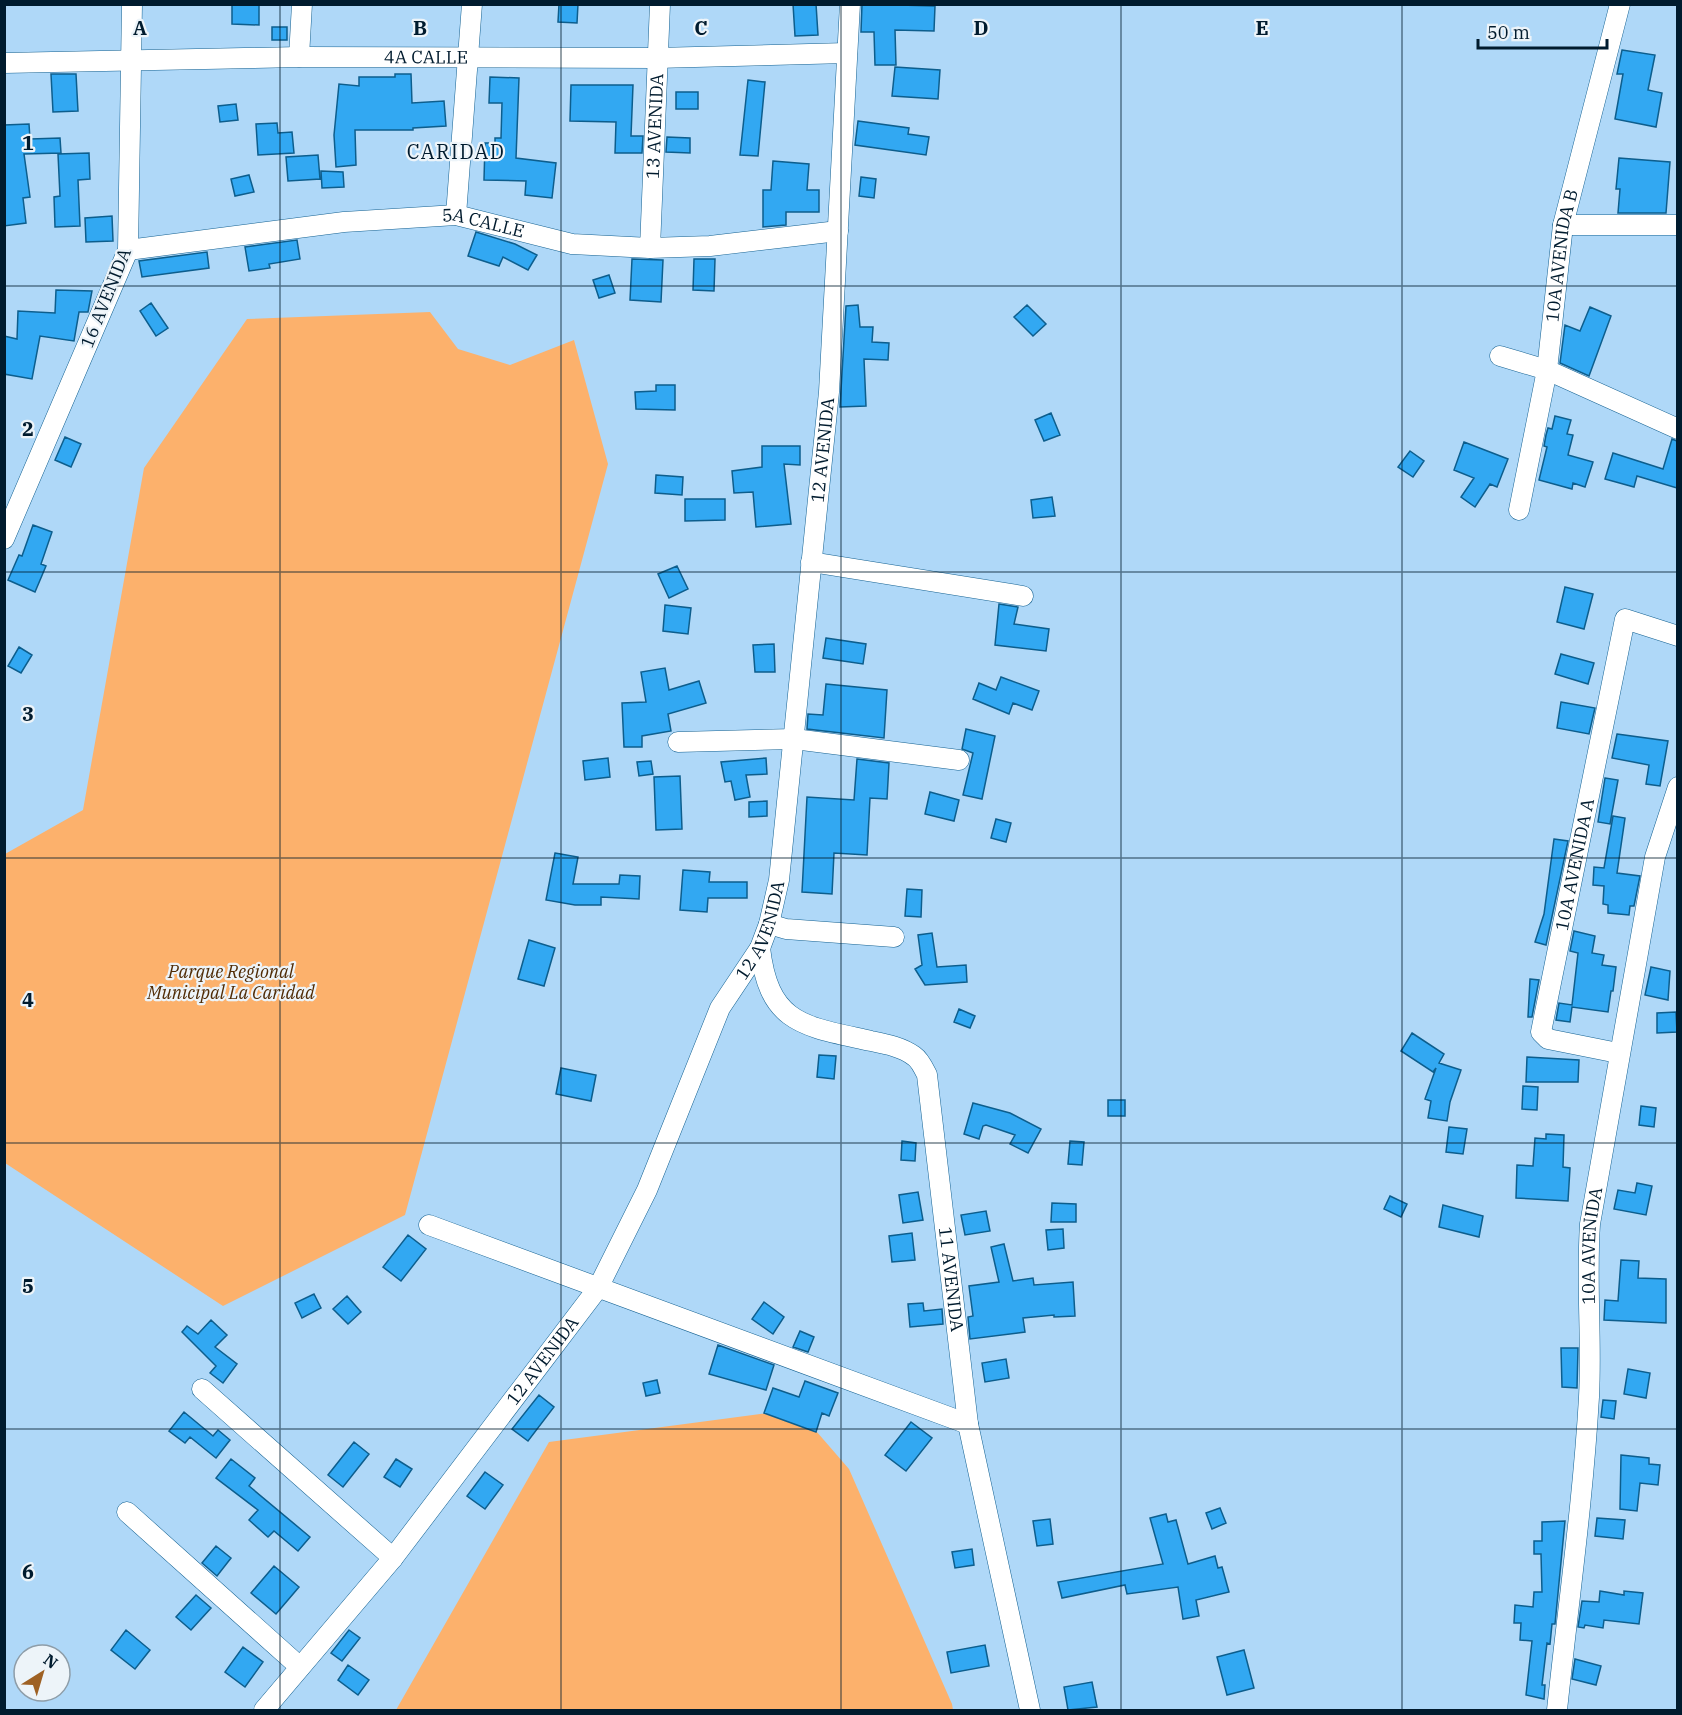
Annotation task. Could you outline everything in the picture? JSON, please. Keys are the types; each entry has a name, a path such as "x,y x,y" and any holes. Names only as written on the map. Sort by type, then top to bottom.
{"street":[{"name":"16 AVENIDA","path":"4,539 128,250 132,4"},
{"path":"299,57 302,4"},
{"path":"456,215 472,4"},
{"name":"13 AVENIDA","path":"650,248 660,4"},
{"name":"12 AVENIDA","path":"264,1710 393,1558 598,1288 647,1190 720,1008 759,948 769,924 779,880 829,392 850,4"},
{"name":"10A AVENIDA B","path":"1519,510 1547,370 1563,225 1620,4"},
{"name":"4A CALLE","path":"4,63 299,57 656,58 847,53"},
{"name":"5A CALLE","path":"128,250 344,222 456,215 572,244 650,248 710,246 838,231"},
{"path":"1563,225 1677,225"},
{"path":"1500,356 1547,370 1677,429"},
{"path":"812,562 1023,596"},
{"name":"10A AVENIDA A","path":"1618,1053 1548,1039 1541,1032 1625,619 1677,636"},
{"path":"678,742 794,739 959,760"},
{"name":"10A AVENIDA","path":"1557,1710 1589,1398 1591,1326 1587,1272 1590,1224 1618,1053 1655,857 1677,787"},
{"path":"769,924 786,929 894,936"},
{"name":"11 AVENIDA","path":"759,948 763,976 772,999 790,1016 816,1029 899,1047 916,1057 927,1075 968,1424 1030,1710"},
{"path":"429,1225 968,1424"},
{"path":"202,1389 393,1558"},
{"path":"127,1512 300,1667"}],"green space":[{"name":"Parque Regional Municipal La Caridad","path":"430,312 458,349 510,365 574,340 608,464 405,1215 223,1306 5,1163 5,854 83,810 144,468 247,319"},
{"path":"797,1409 849,1469 953,1710 396,1710 549,1442"}],"building":[{"path":"232,4 259,4 259,25 232,24"},
{"path":"559,4 578,4 577,23 558,22"},
{"path":"793,4 816,4 818,35 795,36"},
{"path":"862,4 935,6 934,31 895,30 896,65 875,65 874,32 861,32"},
{"path":"272,27 287,27 287,40 272,40"},
{"path":"1622,50 1655,55 1648,90 1662,93 1656,127 1615,119 1623,74 1617,74"},
{"path":"895,67 940,70 938,99 892,96"},
{"path":"51,74 76,74 78,111 53,112"},
{"path":"395,74 411,74 412,103 444,101 446,126 413,128 413,130 355,130 356,165 336,167 334,135 339,84 359,86 359,77 395,77"},
{"path":"490,77 519,78 516,158 556,163 552,198 525,195 526,181 484,180 485,143 495,143 495,138 501,138 502,103 489,103"},
{"path":"748,80 765,82 758,156 740,155"},
{"path":"571,85 633,85 631,136 643,136 642,153 615,153 616,122 570,121"},
{"path":"676,92 698,92 698,109 676,109"},
{"path":"236,104 238,120 220,122 218,106"},
{"path":"858,121 909,128 908,134 929,137 926,155 855,145"},
{"path":"277,123 278,133 292,132 294,153 258,155 256,124"},
{"path":"29,124 30,139 60,138 61,153 24,154 30,197 23,198 26,223 4,226 4,125"},
{"path":"667,137 690,138 690,153 666,152"},
{"path":"89,153 90,179 78,180 80,226 55,227 54,197 60,196 58,154"},
{"path":"318,155 320,179 288,181 286,157"},
{"path":"1619,158 1670,162 1666,213 1618,213 1620,189 1616,189"},
{"path":"773,161 809,164 807,190 819,190 819,212 786,212 786,225 763,227 763,190 771,190"},
{"path":"321,171 343,172 344,187 322,188"},
{"path":"249,175 254,192 235,196 231,179"},
{"path":"861,177 876,179 874,198 859,196"},
{"path":"112,216 113,241 86,242 85,218"},
{"path":"476,232 515,244 537,255 528,270 503,257 499,266 468,256"},
{"path":"297,240 300,259 269,264 270,268 249,271 245,247"},
{"path":"207,252 209,268 142,277 139,261"},
{"path":"632,259 663,260 661,302 630,300"},
{"path":"694,259 715,259 714,291 693,290"},
{"path":"609,275 615,293 599,298 593,280"},
{"path":"56,290 92,291 88,312 79,312 74,341 40,336 32,379 4,374 4,336 17,339 18,311 55,313"},
{"path":"151,303 168,328 156,336 140,311"},
{"path":"858,305 860,327 873,327 872,342 889,343 888,360 864,359 866,406 840,407 846,306"},
{"path":"1027,305 1046,324 1033,336 1014,317"},
{"path":"1590,307 1611,316 1589,376 1560,363 1565,325 1580,331"},
{"path":"656,385 675,385 675,410 636,409 635,392 656,391"},
{"path":"1051,413 1060,435 1044,441 1035,420"},
{"path":"1555,416 1571,420 1567,434 1573,435 1568,455 1593,462 1585,487 1573,483 1572,489 1539,480 1547,447 1544,446 1546,435 1548,428 1552,429"},
{"path":"65,437 81,444 71,467 55,460"},
{"path":"1672,439 1677,441 1677,488 1637,476 1634,487 1605,479 1613,453 1663,469"},
{"path":"1464,442 1508,459 1497,487 1490,484 1475,507 1461,497 1474,478 1454,470"},
{"path":"762,446 800,446 800,465 784,464 791,524 756,527 753,492 734,493 732,471 762,467"},
{"path":"1410,451 1424,461 1413,477 1398,467"},
{"path":"656,475 683,477 682,495 655,493"},
{"path":"1052,497 1055,516 1033,518 1031,500"},
{"path":"685,499 725,499 725,520 685,521"},
{"path":"33,525 52,532 41,564 46,566 35,592 8,580 19,555 22,556"},
{"path":"677,566 688,589 669,598 658,574"},
{"path":"1565,587 1593,594 1584,629 1557,622"},
{"path":"999,604 1018,607 1014,624 1049,629 1046,651 995,645"},
{"path":"665,605 691,608 688,634 663,631"},
{"path":"826,638 866,644 863,664 823,658"},
{"path":"774,644 775,672 755,672 753,645"},
{"path":"19,647 32,655 21,673 8,666"},
{"path":"1561,654 1594,663 1588,684 1555,674"},
{"path":"665,668 669,690 699,681 706,703 668,714 671,731 642,736 642,747 624,747 622,703 646,702 641,672"},
{"path":"1001,677 1039,691 1032,710 1013,703 1009,714 973,699 979,683 996,690"},
{"path":"826,684 887,690 884,738 807,729 808,714 823,715"},
{"path":"1561,702 1595,708 1589,734 1557,728"},
{"path":"966,729 995,736 982,799 963,795 973,753 962,749"},
{"path":"1617,734 1668,741 1660,786 1646,784 1649,765 1612,758"},
{"path":"608,758 610,777 585,780 583,761"},
{"path":"766,758 767,774 746,775 750,797 735,800 731,781 725,782 721,762"},
{"path":"857,759 889,763 887,799 870,798 867,855 834,853 832,894 802,892 807,797 854,800"},
{"path":"651,761 653,774 639,776 637,762"},
{"path":"680,776 682,829 656,830 654,777"},
{"path":"1605,778 1618,780 1610,824 1598,822"},
{"path":"930,792 959,800 954,821 925,814"},
{"path":"767,801 767,816 749,817 749,802"},
{"path":"1613,816 1625,818 1617,873 1640,876 1634,906 1630,906 1629,915 1608,913 1608,905 1603,904 1604,886 1593,885 1594,867 1604,868"},
{"path":"996,819 1011,823 1006,842 991,838"},
{"path":"1554,839 1568,841 1546,945 1535,942 1544,914"},
{"path":"555,853 578,857 573,884 619,884 620,875 640,876 639,899 601,897 601,905 575,905 546,900"},
{"path":"683,870 710,872 709,882 747,882 747,898 708,898 707,912 680,910"},
{"path":"907,889 922,890 921,917 905,916"},
{"path":"1574,931 1595,936 1592,953 1604,955 1602,965 1616,967 1608,1012 1572,1007 1570,1022 1556,1020 1559,1003 1572,1005 1578,953 1570,951"},
{"path":"932,933 937,967 966,965 967,982 925,985 915,969 922,965 918,935"},
{"path":"529,940 555,948 544,986 518,979"},
{"path":"1651,967 1670,971 1668,1000 1645,995"},
{"path":"1530,979 1539,980 1532,1017 1528,1017"},
{"path":"959,1009 975,1016 970,1028 954,1022"},
{"path":"1676,1012 1677,1032 1657,1033 1657,1013"},
{"path":"1412,1033 1444,1054 1439,1063 1461,1070 1450,1102 1447,1121 1428,1118 1431,1101 1425,1099 1436,1068 1433,1072 1401,1051"},
{"path":"819,1055 836,1056 834,1079 817,1077"},
{"path":"1527,1057 1579,1060 1578,1082 1526,1082"},
{"path":"561,1068 596,1075 591,1101 556,1094"},
{"path":"1523,1086 1538,1087 1537,1110 1522,1109"},
{"path":"1108,1100 1125,1100 1125,1116 1108,1116"},
{"path":"973,1103 1010,1113 1041,1129 1028,1153 1010,1144 1015,1135 986,1125 983,1126 979,1139 964,1134"},
{"path":"1641,1106 1656,1108 1654,1127 1639,1125"},
{"path":"1449,1127 1467,1129 1463,1154 1446,1152"},
{"path":"1546,1134 1564,1135 1563,1167 1570,1168 1568,1201 1516,1198 1517,1165 1533,1166 1535,1138 1546,1139"},
{"path":"902,1141 916,1143 915,1161 901,1160"},
{"path":"1070,1141 1084,1142 1082,1165 1068,1164"},
{"path":"1637,1183 1652,1186 1646,1215 1614,1209 1618,1190 1635,1193"},
{"path":"918,1192 923,1220 903,1223 899,1195"},
{"path":"1390,1196 1407,1204 1401,1217 1384,1209"},
{"path":"1052,1203 1076,1204 1076,1222 1051,1222"},
{"path":"1443,1205 1483,1216 1479,1237 1439,1227"},
{"path":"986,1211 990,1231 965,1235 961,1215"},
{"path":"1063,1229 1064,1248 1048,1250 1046,1230"},
{"path":"912,1233 915,1260 892,1262 889,1236"},
{"path":"408,1235 426,1249 401,1281 383,1267"},
{"path":"1004,1244 1013,1281 1033,1278 1034,1285 1073,1282 1075,1316 1054,1317 1054,1315 1023,1318 1025,1332 970,1339 968,1317 973,1316 969,1286 999,1282 991,1247"},
{"path":"1621,1260 1639,1261 1638,1278 1666,1279 1666,1323 1604,1320 1605,1300 1618,1301"},
{"path":"314,1294 321,1308 302,1318 295,1303"},
{"path":"347,1296 361,1312 348,1324 333,1309"},
{"path":"764,1302 784,1317 773,1334 752,1319"},
{"path":"923,1303 924,1311 942,1309 943,1324 910,1327 908,1304"},
{"path":"211,1320 227,1335 215,1347 237,1364 223,1383 210,1373 216,1366 182,1332 187,1326 198,1334"},
{"path":"800,1331 814,1337 808,1352 793,1347"},
{"path":"718,1345 774,1365 766,1390 709,1374"},
{"path":"1561,1348 1578,1348 1577,1388 1562,1387"},
{"path":"1006,1359 1009,1378 985,1382 982,1363"},
{"path":"1628,1369 1650,1373 1646,1398 1624,1394"},
{"path":"657,1380 660,1393 646,1396 643,1383"},
{"path":"805,1381 838,1393 829,1416 822,1413 816,1432 764,1413 773,1388 799,1397"},
{"path":"539,1395 554,1407 528,1441 512,1429"},
{"path":"1603,1400 1616,1401 1614,1419 1601,1417"},
{"path":"184,1412 213,1436 218,1430 230,1440 216,1458 190,1437 185,1443 169,1431"},
{"path":"911,1422 932,1438 906,1471 885,1455"},
{"path":"354,1442 369,1454 343,1487 328,1475"},
{"path":"1621,1455 1649,1458 1649,1464 1660,1465 1658,1485 1640,1483 1637,1511 1620,1509"},
{"path":"231,1459 255,1478 249,1486 310,1537 298,1551 274,1531 268,1537 249,1520 258,1510 216,1478"},
{"path":"396,1459 412,1469 400,1487 384,1477"},
{"path":"485,1472 503,1485 485,1509 467,1496"},
{"path":"1220,1508 1226,1523 1212,1529 1206,1513"},
{"path":"1166,1514 1168,1522 1176,1520 1188,1564 1215,1556 1218,1568 1222,1567 1229,1592 1196,1600 1199,1616 1183,1619 1178,1587 1127,1594 1125,1585 1062,1598 1058,1582 1163,1564 1150,1518"},
{"path":"1597,1518 1625,1520 1623,1539 1595,1536"},
{"path":"1050,1519 1053,1544 1037,1546 1033,1521"},
{"path":"1565,1521 1555,1624 1552,1624 1550,1644 1547,1643 1542,1685 1545,1685 1544,1699 1526,1695 1532,1641 1520,1640 1521,1623 1514,1623 1515,1605 1533,1607 1534,1592 1542,1592 1541,1554 1534,1554 1534,1541 1542,1541 1542,1522"},
{"path":"216,1546 231,1558 217,1576 202,1563"},
{"path":"972,1549 974,1565 955,1568 952,1552"},
{"path":"274,1566 299,1587 276,1614 251,1593"},
{"path":"1600,1591 1624,1595 1624,1591 1643,1593 1639,1624 1604,1620 1603,1628 1585,1625 1584,1628 1578,1627 1582,1601 1599,1602"},
{"path":"196,1595 211,1608 191,1630 176,1617"},
{"path":"126,1630 150,1650 135,1669 111,1650"},
{"path":"349,1630 360,1638 342,1661 331,1653"},
{"path":"985,1645 989,1666 951,1673 947,1652"},
{"path":"243,1647 263,1662 245,1687 225,1672"},
{"path":"1244,1650 1254,1688 1227,1695 1217,1657"},
{"path":"1575,1659 1601,1666 1596,1685 1572,1679"},
{"path":"348,1665 369,1680 358,1695 338,1680"},
{"path":"1092,1682 1097,1707 1068,1710 1064,1687"}],"district":[{"name":"CARIDAD","path":"456,152"}]}
